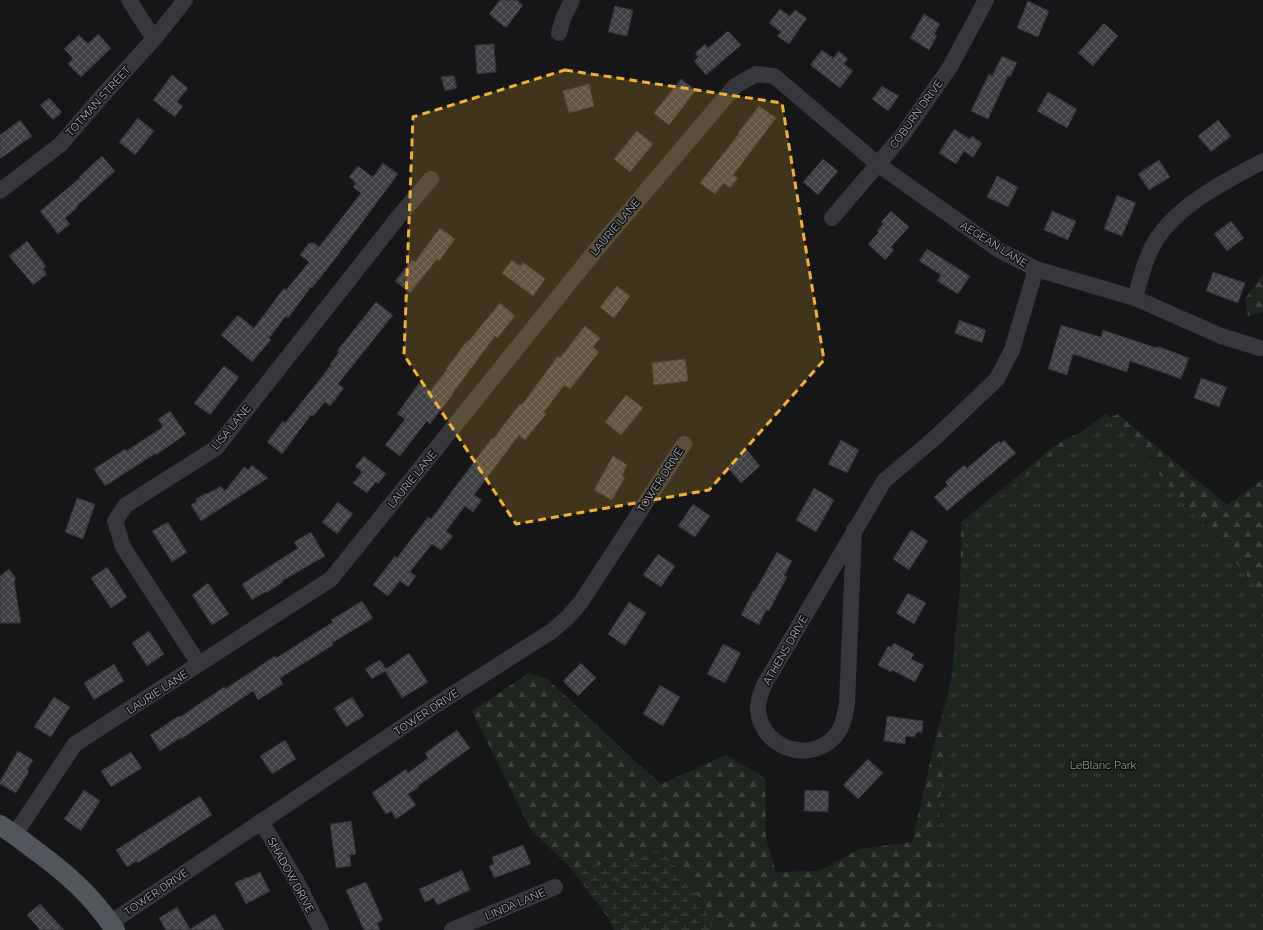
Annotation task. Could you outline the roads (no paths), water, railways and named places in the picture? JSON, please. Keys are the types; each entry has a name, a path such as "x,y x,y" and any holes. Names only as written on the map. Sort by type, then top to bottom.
{"main road":[{"path":"7,829 58,867 85,892 112,927"}],"street":[{"path":"129,0 154,39"},
{"name":"TOTMAN STREET","path":"0,191 61,144 154,39 185,0"},
{"path":"559,33 572,0"},
{"name":"COBURN DRIVE","path":"832,218 902,136 950,67 986,0"},
{"name":"LAURIE LANE","path":"7,829 75,744 331,579 596,250 735,86 756,74 764,75"},
{"name":"AEGEAN LANE","path":"764,75 774,76 878,164 999,250 1036,269 1135,298 1221,336 1260,348"},
{"path":"1135,298 1146,261 1156,241 1168,224 1208,192 1263,161"},
{"name":"LISA LANE","path":"199,664 123,547 115,521 126,505 216,448 400,215 431,179"},
{"name":"ATHENS DRIVE","path":"854,530 847,704 845,718 840,730 830,741 818,748 805,751 792,750 779,745 769,736 762,724 758,711 759,697 764,685 854,530 884,481 937,436 997,379 1012,350 1036,269"},
{"name":"TOWER DRIVE","path":"112,927 261,821 434,706 534,642 568,617 581,602 684,444"},
{"name":"SHADOW DRIVE","path":"261,821 297,882 321,930"},
{"name":"LINDA LANE","path":"452,930 555,887"}],"park label":[{"name":"LeBlanc Park","path":"1103,765"}]}
